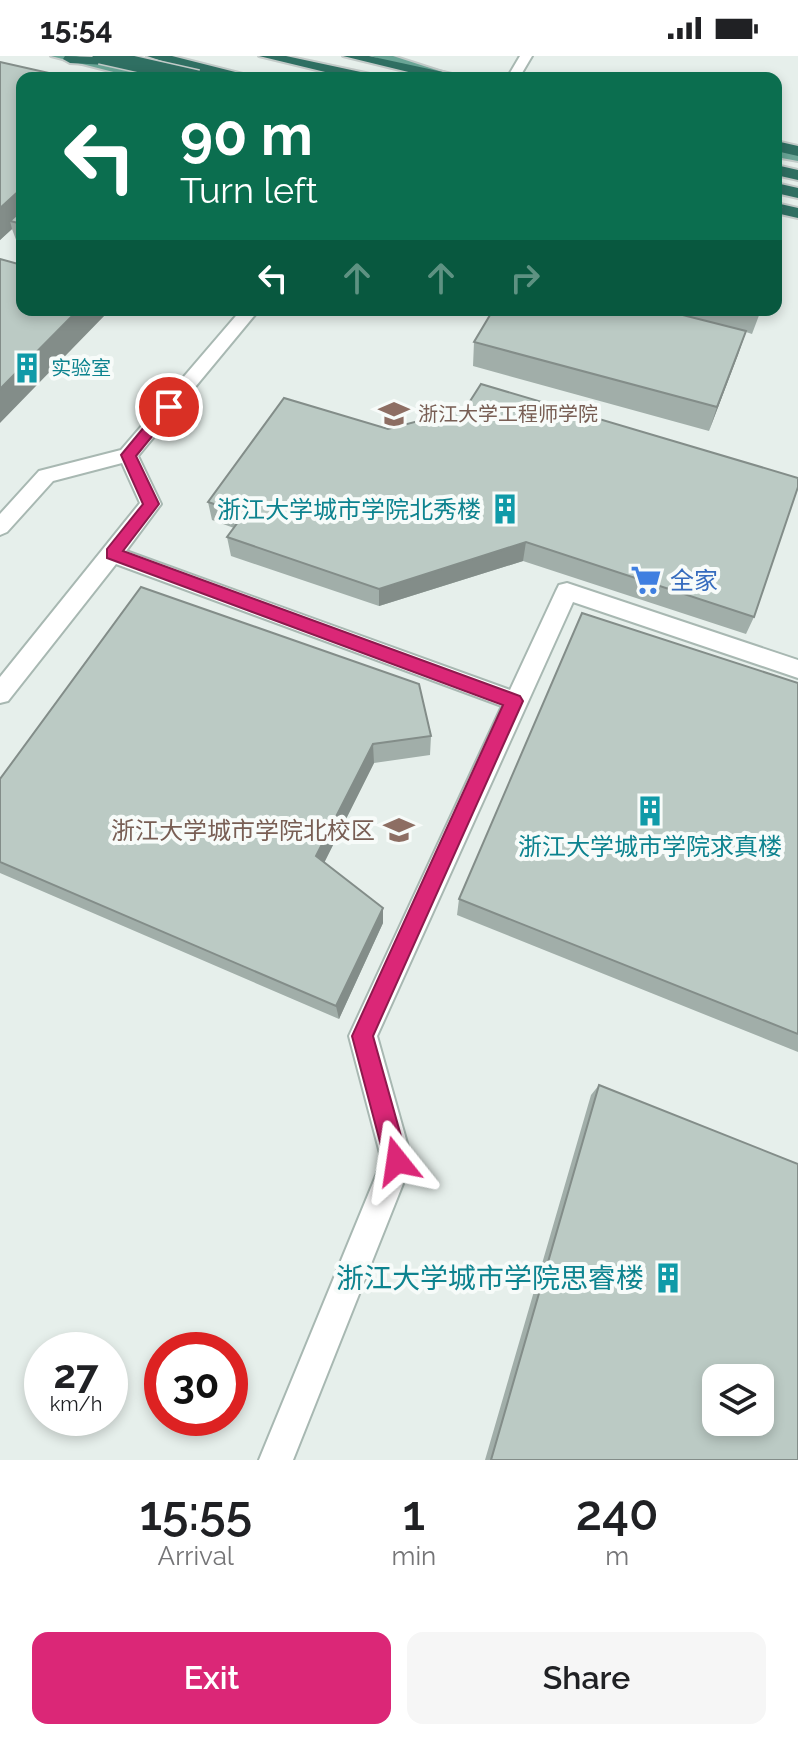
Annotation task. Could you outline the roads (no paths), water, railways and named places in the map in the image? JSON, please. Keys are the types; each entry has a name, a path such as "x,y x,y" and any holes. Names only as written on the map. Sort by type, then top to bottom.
{"highway":[{"path":"100,56 171,72"},
{"path":"154,56 225,72"},
{"path":"266,56 342,72"},
{"path":"301,56 352,72"},
{"path":"350,56 425,72"},
{"path":"64,57 147,63 189,72"}],"main road":[{"path":"378,56 433,72"},
{"path":"64,57 129,72"}],"street":[{"path":"0,527 46,476 128,455 245,316"},
{"path":"0,694 151,504 128,455"},
{"path":"112,554 514,701"},
{"path":"276,1460 397,1161 363,1036 567,591 798,669"}],"place":[{"name":"实验室","path":"27,368"},
{"name":"浙江大学工程师学院","path":"394,414"},
{"name":"浙江大学城市学院北秀楼","path":"505,509"},
{"name":"全家","path":"646,580"},
{"name":"浙江大学城市学院求真楼","path":"650,811"},
{"name":"浙江大学城市学院北校区","path":"399,830"},
{"name":"浙江大学城市学院思睿楼","path":"668,1278"}]}
